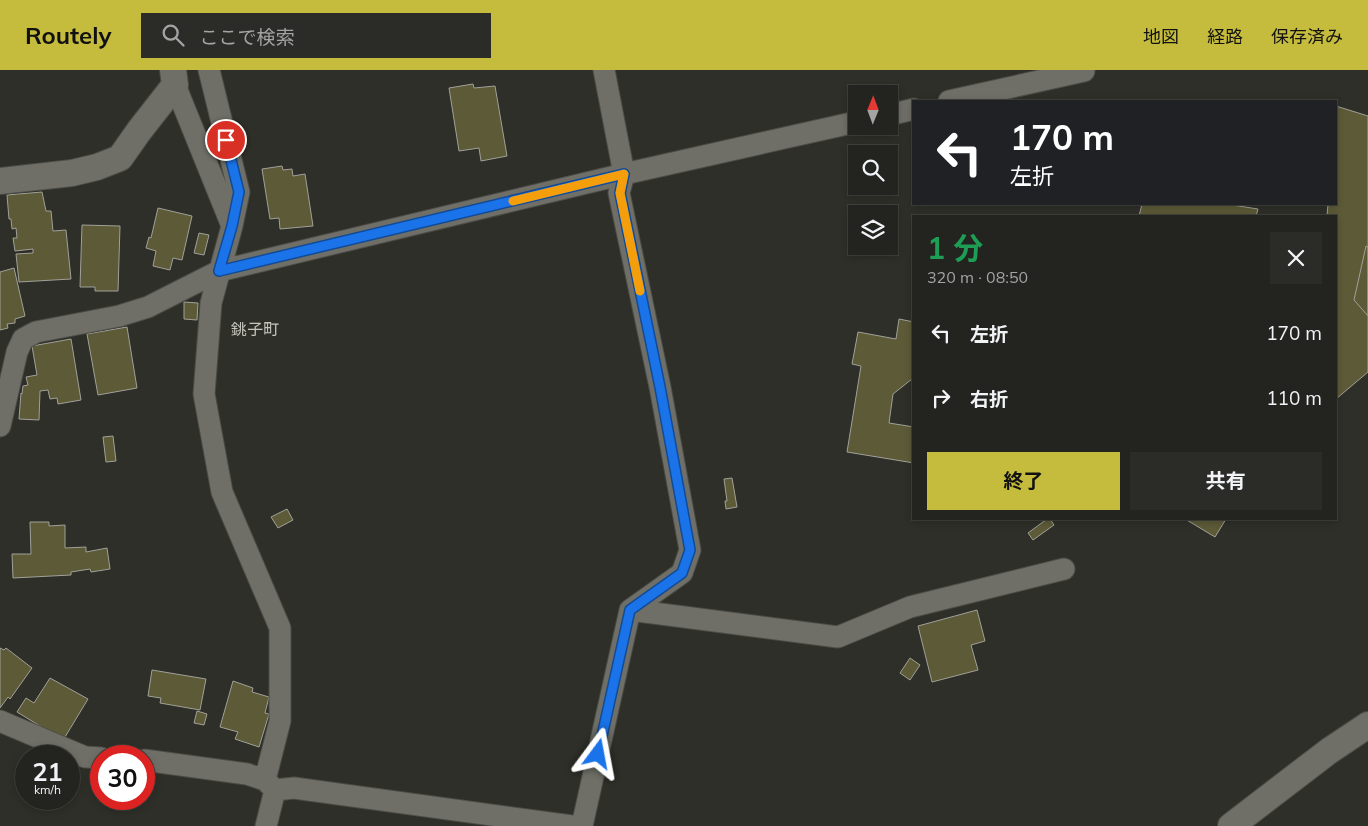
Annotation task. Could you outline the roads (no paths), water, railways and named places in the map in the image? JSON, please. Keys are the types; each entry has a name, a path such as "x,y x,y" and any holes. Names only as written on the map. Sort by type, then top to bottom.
{"street":[{"path":"209,70 239,192 232,226 211,303 204,394 222,492 280,628 280,721 266,826"},
{"path":"582,826 630,610 682,573 690,550 660,387 620,193 624,174 604,70"},
{"path":"954,100 1084,71"},
{"path":"174,77 232,226"},
{"path":"0,181 72,173 97,167 120,158 174,77"},
{"path":"898,113 912,109"},
{"path":"0,426 17,352 23,339 36,332 119,316 148,307 219,271 624,174 848,124"},
{"path":"630,610 838,637 910,606 1064,569"},
{"path":"0,721 85,757 90,757"},
{"path":"1231,826 1329,751 1368,725"},
{"path":"155,761 247,774 270,785 572,826"}],"district":[{"name":"銚子町","path":"255,329"}]}
